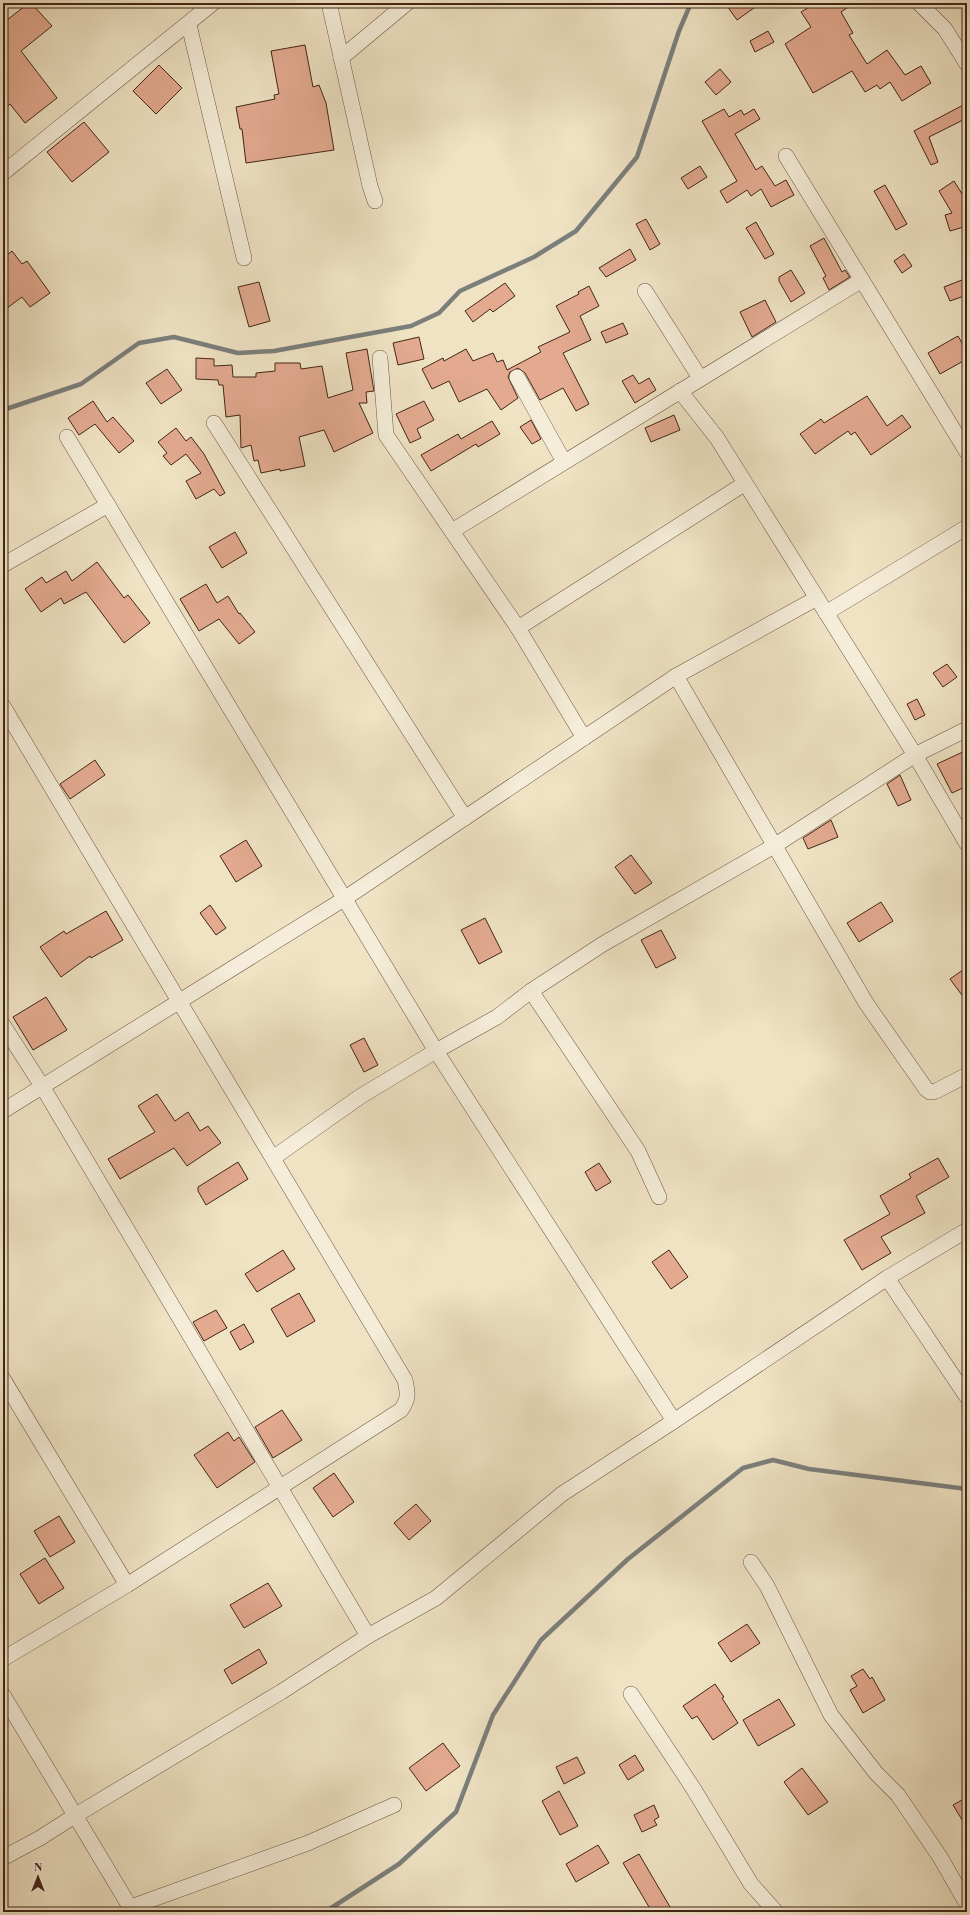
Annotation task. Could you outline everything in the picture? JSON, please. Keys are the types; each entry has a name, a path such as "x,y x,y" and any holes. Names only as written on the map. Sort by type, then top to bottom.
{"street":[{"path":"3,173 188,25 213,3"},
{"path":"329,3 370,186 375,201"},
{"path":"341,58 407,3"},
{"path":"919,3 945,29 967,64"},
{"path":"188,25 244,258"},
{"path":"786,156 967,452"},
{"path":"452,530 862,280"},
{"path":"645,291 700,378"},
{"path":"380,358 386,435 518,628 584,738"},
{"path":"517,377 564,462"},
{"path":"680,391 717,438 744,484 915,755 967,844"},
{"path":"214,423 465,818"},
{"path":"67,437 436,1050 674,1422"},
{"path":"518,628 744,484"},
{"path":"3,565 108,505"},
{"path":"826,613 967,527"},
{"path":"3,1111 344,899 676,676 817,598"},
{"path":"676,676 866,1004 926,1089 930,1092 936,1091 967,1075"},
{"path":"3,706 405,1380 407,1392 407,1401 401,1410 127,1585 3,1659"},
{"path":"273,1158 361,1096 436,1050 497,1017 531,991 603,944 774,846 915,755 967,729"},
{"path":"531,991 638,1151 659,1197"},
{"path":"3,1025 42,1086 368,1636"},
{"path":"3,1858 40,1838 281,1692 368,1636 436,1598 562,1494 674,1422 887,1278 967,1230"},
{"path":"887,1278 967,1397"},
{"path":"3,1379 127,1585"},
{"path":"751,1562 767,1586 831,1715 876,1773 898,1795 940,1857 967,1904"},
{"path":"631,1694 693,1788 751,1884 776,1912"},
{"path":"3,1695 132,1909 308,1843 394,1805"}],"building":[{"path":"31,3 52,26 21,51 57,98 25,123 10,104 3,110 3,23"},
{"path":"725,3 761,3 737,20"},
{"path":"816,3 854,3 841,12 853,33 849,35 867,64 887,50 905,75 921,66 931,83 902,101 890,82 880,89 877,85 865,92 852,71 813,93 785,44 811,27 801,12"},
{"path":"768,31 774,42 755,52 750,41"},
{"path":"305,45 313,87 319,85 326,103 334,150 246,163 242,129 240,129 236,107 275,99 274,95 279,94 271,51"},
{"path":"159,65 182,88 156,114 133,91"},
{"path":"720,69 731,82 716,95 705,82"},
{"path":"967,103 967,118 929,137 938,162 931,165 914,131"},
{"path":"724,109 729,117 741,110 744,115 754,109 760,119 735,134 756,170 762,166 775,186 786,180 794,195 771,207 761,189 751,196 747,190 727,203 720,191 737,181 702,121"},
{"path":"84,122 109,152 72,182 47,152"},
{"path":"700,166 707,177 688,189 681,178"},
{"path":"954,181 967,202 967,226 950,231 945,215 952,213 939,191"},
{"path":"885,185 907,224 896,230 874,191"},
{"path":"646,219 660,244 650,250 636,224"},
{"path":"756,222 774,254 765,259 746,228"},
{"path":"824,238 842,272 845,270 850,277 829,290 823,278 826,276 810,246"},
{"path":"630,249 636,260 606,277 599,268"},
{"path":"12,251 22,264 27,261 50,293 30,307 22,297 3,311 3,258"},
{"path":"904,254 912,266 902,273 894,261"},
{"path":"791,270 805,293 791,302 779,281 779,277"},
{"path":"967,278 967,295 950,301 944,287"},
{"path":"259,282 270,321 249,327 238,287"},
{"path":"505,283 515,296 493,312 490,309 473,322 465,311"},
{"path":"589,286 599,306 580,316 591,340 563,353 589,404 576,411 563,388 540,400 525,373 518,368 510,372 508,377 518,398 501,410 487,389 459,402 449,381 432,389 422,369 443,358 444,361 466,349 473,361 493,353 497,362 503,360 507,370 541,352 538,347 570,332 556,306 579,294 578,292"},
{"path":"765,300 776,322 752,337 740,312"},
{"path":"623,323 628,334 606,343 601,332"},
{"path":"958,336 967,352 967,359 940,374 928,353"},
{"path":"419,337 424,359 398,365 393,343"},
{"path":"367,349 374,391 366,392 367,403 359,403 373,433 334,452 324,430 299,437 305,466 280,471 280,469 261,473 258,460 254,461 251,445 241,448 240,415 226,417 223,385 219,385 218,380 196,379 196,358 214,359 214,366 232,365 233,377 256,377 256,373 275,371 275,363 300,363 301,369 322,366 328,398 353,390 346,353"},
{"path":"167,369 182,390 161,404 146,383"},
{"path":"633,375 639,384 649,378 656,390 635,403 622,381"},
{"path":"867,396 887,426 902,415 911,427 871,455 855,432 851,435 848,431 815,454 800,434 821,419 824,423"},
{"path":"93,401 107,422 113,417 134,441 119,453 95,424 79,435 68,418"},
{"path":"424,401 434,420 417,429 421,438 410,443 396,414"},
{"path":"674,415 680,430 651,442 645,428"},
{"path":"531,420 541,439 532,444 520,427"},
{"path":"492,421 500,434 478,447 476,444 431,471 421,455 458,434 461,439"},
{"path":"176,428 186,441 191,437 204,454 225,493 220,496 214,489 196,499 186,481 201,473 186,454 171,465 163,456 167,453 158,442"},
{"path":"235,532 247,553 222,568 209,547"},
{"path":"97,562 124,598 128,595 150,623 124,643 86,592 64,604 61,598 41,612 25,589 42,577 46,583 66,571 72,581"},
{"path":"206,584 217,603 228,596 239,614 240,613 255,632 239,644 219,619 199,631 180,599"},
{"path":"947,664 957,677 943,687 933,673"},
{"path":"917,699 925,715 915,720 907,704"},
{"path":"967,750 967,786 952,793 937,764"},
{"path":"95,760 105,775 70,799 60,784"},
{"path":"900,775 911,800 898,806 887,784"},
{"path":"831,820 838,837 808,849 803,838"},
{"path":"246,840 262,866 236,882 220,856"},
{"path":"631,855 652,883 635,894 615,867"},
{"path":"881,902 893,921 859,942 847,923"},
{"path":"210,905 226,928 216,935 200,913"},
{"path":"106,911 123,940 91,958 90,956 61,977 40,947 64,931 66,934"},
{"path":"485,918 502,952 479,964 461,930"},
{"path":"661,930 676,958 656,968 641,940"},
{"path":"967,967 967,1002 950,979"},
{"path":"46,997 67,1030 33,1050 13,1017"},
{"path":"364,1038 378,1065 364,1072 350,1045"},
{"path":"157,1094 175,1121 188,1112 200,1131 208,1126 221,1143 187,1166 174,1148 120,1179 108,1159 155,1132 138,1106"},
{"path":"938,1158 949,1177 916,1196 925,1213 881,1237 891,1253 862,1270 844,1240 890,1214 880,1196 911,1178 909,1174"},
{"path":"238,1162 248,1179 206,1205 198,1191 198,1187"},
{"path":"599,1163 611,1182 596,1191 585,1172"},
{"path":"283,1250 295,1269 257,1292 245,1274"},
{"path":"669,1250 688,1277 671,1289 652,1262"},
{"path":"299,1293 315,1321 287,1337 271,1309"},
{"path":"216,1310 227,1328 204,1341 193,1322"},
{"path":"244,1324 254,1342 240,1350 230,1332"},
{"path":"282,1410 302,1440 273,1458 255,1427"},
{"path":"228,1432 234,1441 239,1437 255,1462 217,1488 194,1455"},
{"path":"334,1473 354,1502 333,1517 313,1488"},
{"path":"416,1504 431,1521 409,1540 394,1523"},
{"path":"59,1516 75,1542 50,1557 34,1531"},
{"path":"45,1558 64,1588 39,1604 20,1574"},
{"path":"268,1583 282,1606 244,1628 230,1605"},
{"path":"747,1624 760,1643 731,1662 718,1643"},
{"path":"259,1649 267,1663 232,1684 224,1670"},
{"path":"863,1669 870,1679 872,1677 885,1700 863,1713 850,1690 857,1686 851,1676"},
{"path":"715,1684 738,1723 713,1740 697,1716 692,1719 683,1706"},
{"path":"779,1699 795,1725 758,1746 743,1720"},
{"path":"443,1743 460,1766 426,1791 409,1768"},
{"path":"635,1755 644,1770 628,1780 619,1765"},
{"path":"577,1757 585,1773 564,1784 556,1767"},
{"path":"802,1768 828,1802 808,1815 784,1782"},
{"path":"559,1791 578,1826 560,1835 542,1801"},
{"path":"967,1797 967,1828 953,1805"},
{"path":"654,1805 659,1817 654,1820 657,1825 642,1832 634,1815"},
{"path":"598,1845 609,1863 576,1882 566,1864"},
{"path":"639,1854 673,1912 652,1912 623,1863"}],"waterway":[{"path":"3,410 81,384 139,343 174,337 238,353 274,351 411,326 439,313 460,291 534,257 576,231 637,157 679,31 691,3"},
{"path":"325,1912 399,1864 456,1812 493,1715 541,1640 628,1559 743,1468 773,1460 809,1469 967,1489"}]}
